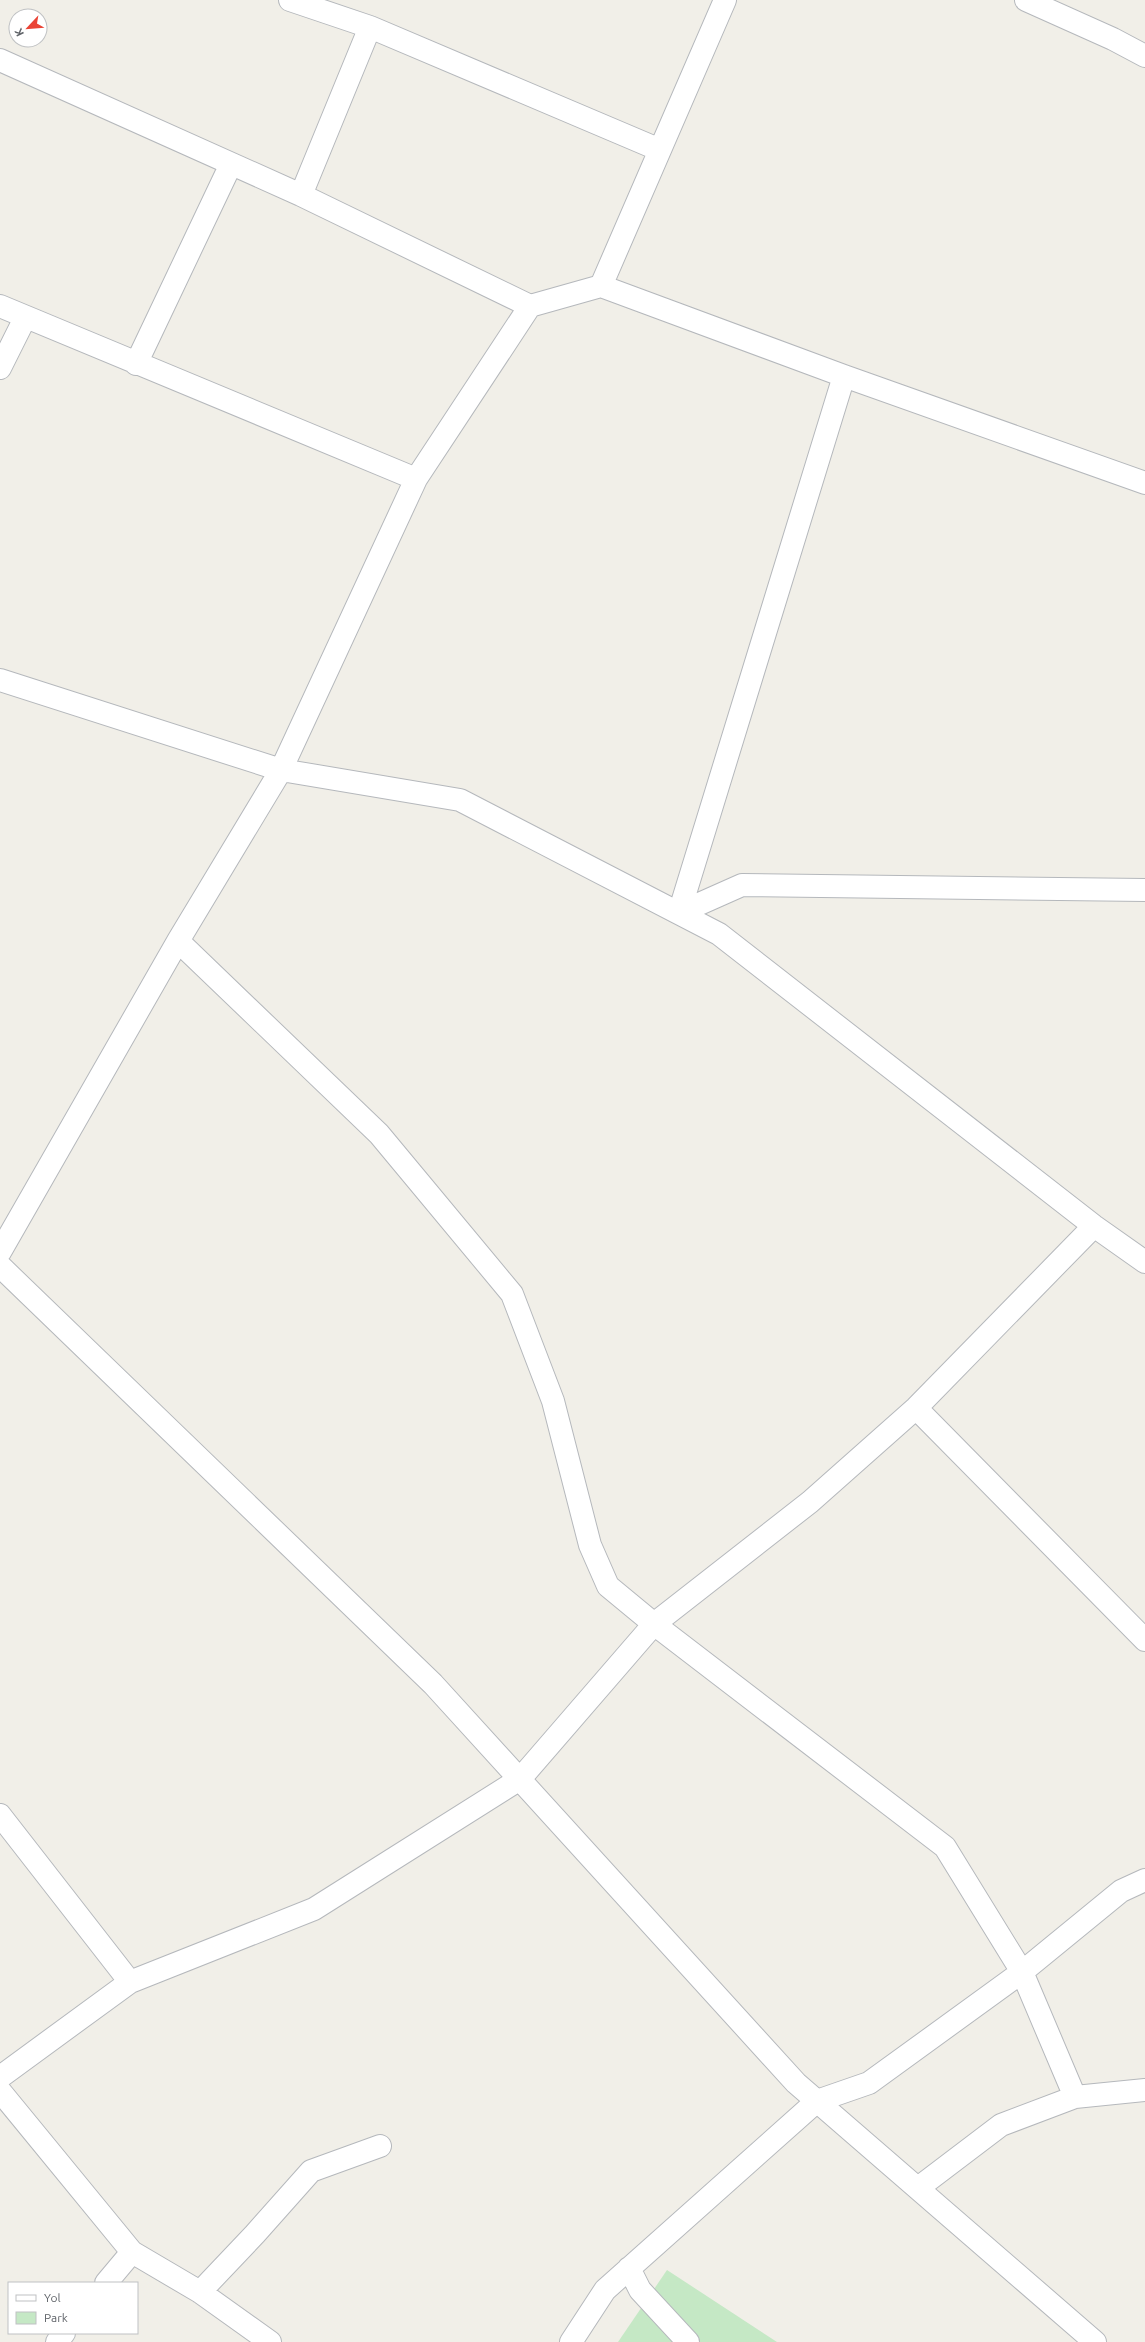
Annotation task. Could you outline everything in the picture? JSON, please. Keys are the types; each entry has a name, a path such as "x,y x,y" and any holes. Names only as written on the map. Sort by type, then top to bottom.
{"street":[{"path":"290,0 370,27 660,150"},
{"path":"601,286 726,0"},
{"path":"1026,0 1113,39 1145,56"},
{"path":"301,195 370,27"},
{"path":"0,60 301,195 530,306"},
{"path":"136,364 231,164"},
{"path":"0,1252 178,941 281,770 416,479 530,306 601,286 844,376 1145,483"},
{"path":"0,306 25,318 416,479"},
{"path":"0,368 25,318"},
{"path":"679,913 844,376"},
{"path":"0,680 281,770 460,800 719,934 1094,1226 1145,1262"},
{"path":"679,913 742,885 1145,890"},
{"path":"178,941 379,1134 512,1294 553,1401 590,1545 608,1586 654,1624 945,1847 1022,1972 1075,2097"},
{"path":"0,2077 130,1982 314,1909 520,1779 654,1624 810,1502 916,1408 1094,1226"},
{"path":"0,1266 434,1684 796,2083 1095,2342"},
{"path":"916,1408 1145,1640"},
{"path":"0,1815 130,1982"},
{"path":"571,2342 605,2290 817,2101 869,2083 1022,1972 1121,1891 1145,1880"},
{"path":"918,2188 1001,2125 1075,2097 1145,2090"},
{"path":"0,2091 132,2252 200,2292 270,2342"},
{"path":"200,2292 255,2234 311,2170 380,2146"},
{"path":"107,2282 132,2252"},
{"path":"629,2268 640,2290 688,2342"},
{"path":"57,2342 63,2334"}],"green space":[{"path":"667,2270 777,2342 618,2342"}]}
